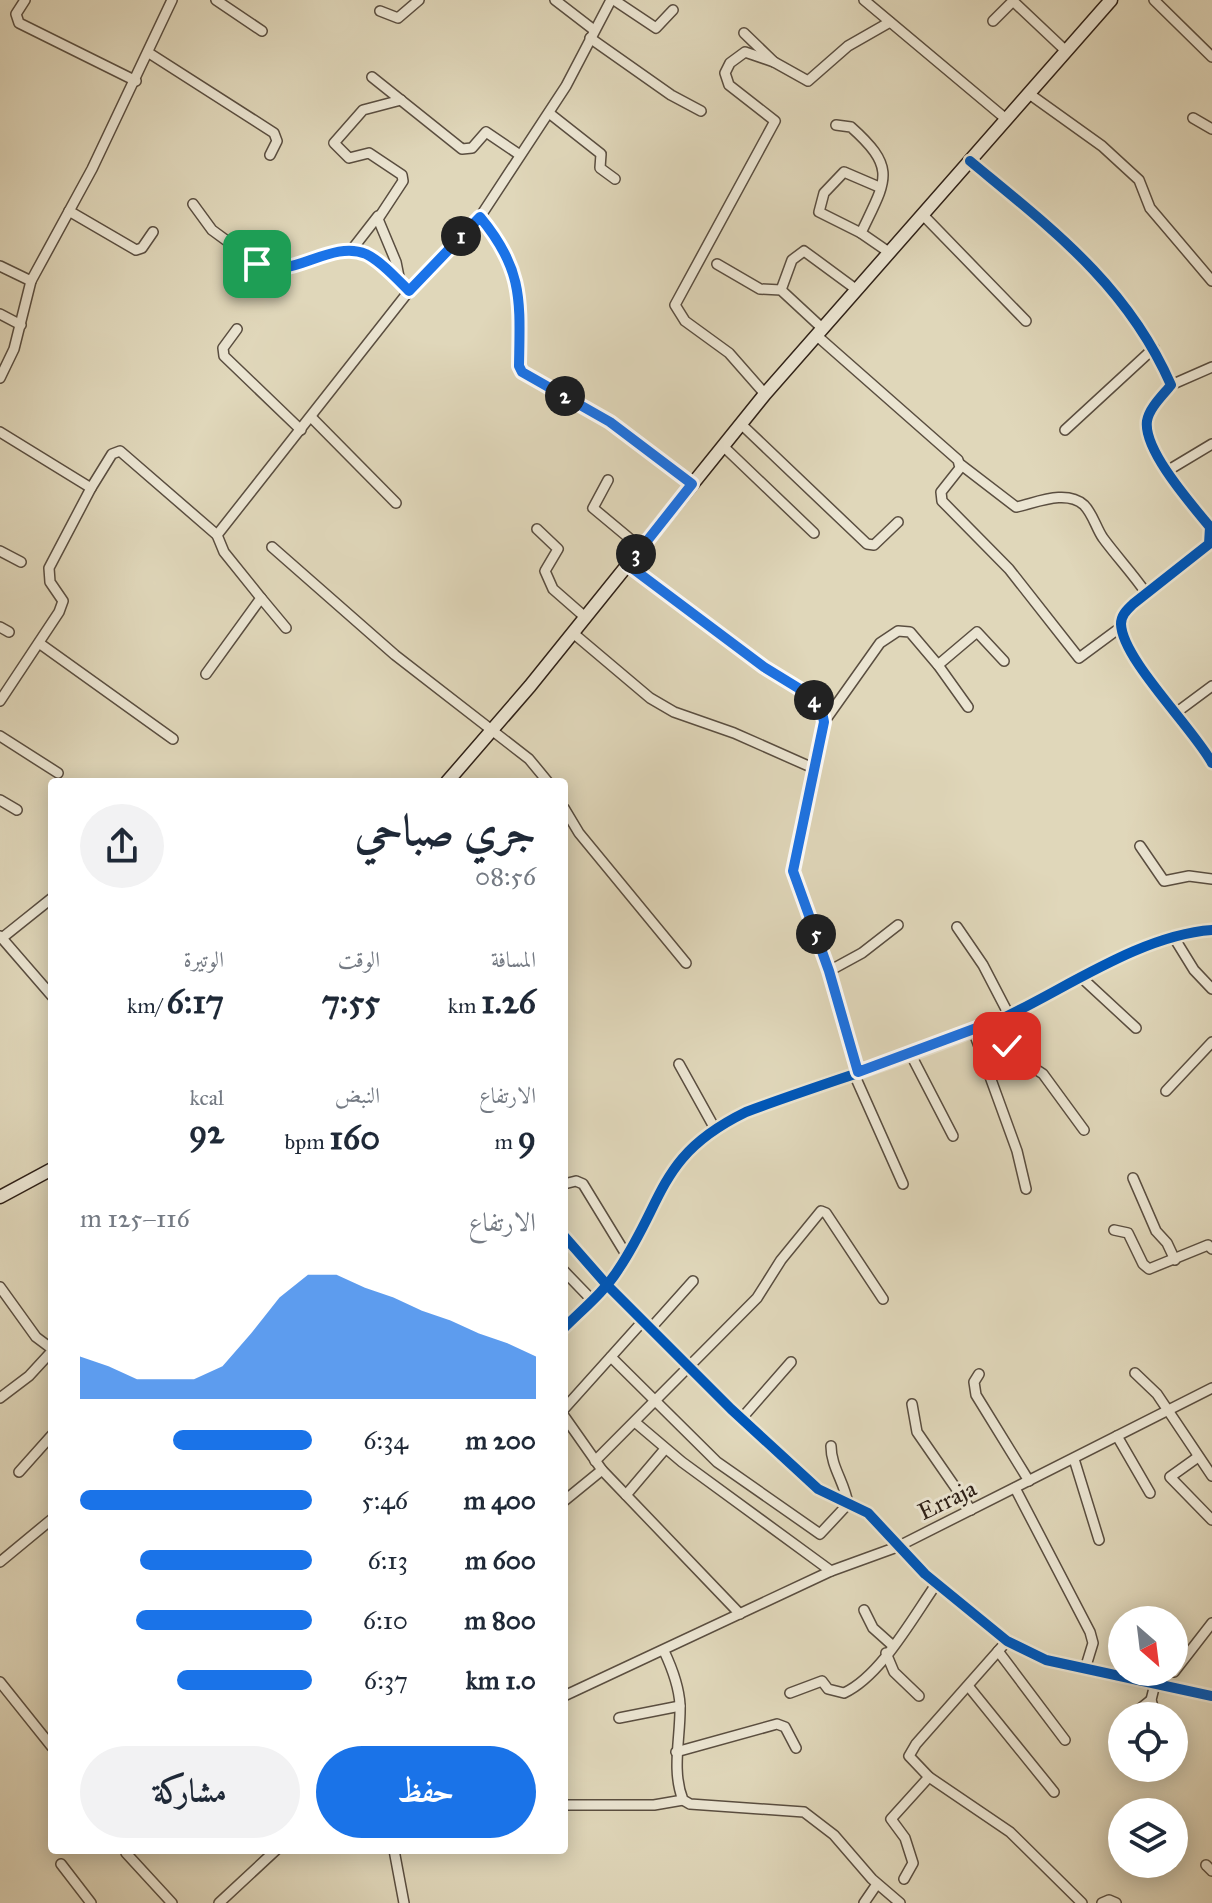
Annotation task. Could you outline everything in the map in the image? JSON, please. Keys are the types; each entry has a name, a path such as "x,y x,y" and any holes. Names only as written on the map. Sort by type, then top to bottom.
{"main road":[{"path":"450,778 573,633 765,394 1111,0"},
{"path":"0,1197 48,1171"}],"street":[{"path":"25,0 16,14 19,23 136,81"},
{"path":"0,378 21,325 31,281 136,81 172,0"},
{"path":"216,0 262,31"},
{"path":"380,11 398,18 419,0"},
{"path":"555,0 592,34 663,89 701,111"},
{"path":"217,535 409,291 480,217 549,113 612,0 656,28 673,10"},
{"path":"864,0 1006,119"},
{"path":"1154,0 1212,57"},
{"path":"993,21 1013,1 1066,51"},
{"path":"765,394 729,353 685,321 675,305 775,121 729,85 725,73 730,63 745,52 774,62 804,80 811,80 848,46 890,22"},
{"path":"744,33 774,62"},
{"path":"149,53 274,133 277,141 270,155"},
{"path":"372,77 462,149 472,148 486,132 520,155"},
{"path":"1028,93 1102,146 1139,180 1150,208 1212,281"},
{"path":"350,252 403,181 402,175 369,153 349,158 334,143 363,110 401,100"},
{"path":"549,113 601,154 600,168 615,179"},
{"path":"1193,118 1212,129"},
{"path":"836,125 851,127 882,160 884,172 861,233"},
{"path":"970,161 1074,247 1139,321 1171,385"},
{"path":"879,187 844,172 824,193 819,212 861,233 890,253"},
{"path":"193,204 212,230 264,268 350,252 365,254 409,291"},
{"path":"69,211 136,250 142,248 153,232"},
{"path":"923,215 1026,321"},
{"path":"378,216 400,282"},
{"path":"480,217 506,250 516,274 522,316 519,366 522,372 610,422 692,484"},
{"path":"781,290 792,260 804,251 857,290"},
{"path":"717,264 760,289 781,290 819,332 960,464 1016,507 1047,498 1074,500 1084,505 1105,541 1146,593"},
{"path":"0,266 31,281"},
{"path":"0,314 21,325"},
{"path":"237,329 223,348 224,356 301,430"},
{"path":"1065,430 1154,348"},
{"path":"1212,367 1171,385 1147,417 1147,426 1167,471 1210,527 1210,543 1146,593 1124,614 1121,627 1151,682 1177,712 1212,763"},
{"path":"311,417 396,503"},
{"path":"741,424 867,544 874,545 898,522"},
{"path":"0,432 91,488"},
{"path":"1167,471 1212,444"},
{"path":"723,446 814,533"},
{"path":"0,701 62,605 50,582 49,568 91,488 112,454 120,451 217,535 224,552 286,628"},
{"path":"960,464 941,492 942,501 1028,591 1079,658 1121,627"},
{"path":"608,480 593,508 641,548"},
{"path":"537,529 558,549 545,571 550,586 585,617"},
{"path":"272,547 395,655 493,728 529,759 545,778"},
{"path":"0,551 21,562"},
{"path":"628,565 764,667 808,694 822,712 824,722"},
{"path":"206,674 261,598"},
{"path":"903,1184 856,1073 829,971 793,871 824,722 880,643 898,631 910,632 968,707"},
{"path":"938,665 977,632 1004,661"},
{"path":"573,633 650,698 674,712 734,733 813,768"},
{"path":"39,643 173,739"},
{"path":"1177,712 1212,686"},
{"path":"0,736 58,773"},
{"path":"0,800 17,810"},
{"path":"568,815 579,833 686,963"},
{"path":"1140,846 1164,881 1189,876 1212,879"},
{"path":"48,901 1,937 48,991"},
{"path":"829,971 862,953 898,925"},
{"path":"957,927 1009,1015"},
{"path":"568,1324 607,1285 627,1256 674,1166 686,1150 714,1127 746,1112 990,1023 1173,936 1212,930"},
{"path":"1173,936 1194,970 1212,989"},
{"path":"1083,979 1136,1028"},
{"path":"990,1023 1020,1059 1043,1074 1084,1130"},
{"path":"973,1030 1013,1140 1026,1189"},
{"path":"1166,1091 1212,1042"},
{"path":"910,1053 953,1136"},
{"path":"679,1064 714,1127"},
{"path":"1133,1178 1156,1231 1165,1239 1175,1260"},
{"path":"568,1183 576,1181 583,1184 627,1256"},
{"path":"595,1461 757,1298 781,1260 821,1211 826,1213 883,1299"},
{"path":"1114,1230 1128,1233 1146,1268 1175,1260 1208,1245 1212,1249"},
{"path":"568,1241 607,1285 818,1489 868,1513 897,1547 1007,1641 1046,1660 1108,1674"},
{"path":"568,1275 592,1300"},
{"path":"568,1405 611,1357 693,1281"},
{"path":"0,1287 36,1337 48,1347"},
{"path":"0,1398 29,1376 48,1355"},
{"path":"611,1357 717,1462 817,1533 823,1533 848,1504"},
{"path":"742,1418 791,1362"},
{"path":"1135,1373 1168,1410 1212,1476"},
{"path":"979,1374 974,1382 976,1395 1029,1481"},
{"name":"Erraja","path":"568,1694 831,1571 897,1547 1212,1388"},
{"path":"912,1404 917,1432 971,1510"},
{"path":"568,1422 602,1470 740,1614"},
{"path":"636,1423 665,1449 831,1571"},
{"path":"1117,1436 1150,1493"},
{"path":"19,1472 48,1439"},
{"path":"831,1446 831,1457 843,1480 848,1504"},
{"path":"626,1495 665,1449"},
{"path":"1198,1457 1172,1473 1171,1479 1212,1520"},
{"path":"1074,1459 1099,1540"},
{"path":"704,1478 717,1462"},
{"path":"568,1498 602,1470"},
{"path":"1015,1488 1090,1632 1093,1643 1085,1669"},
{"path":"0,1562 48,1522"},
{"path":"790,1693 822,1681 828,1689 844,1693 865,1680 937,1583"},
{"path":"864,1610 889,1649 894,1672 919,1696"},
{"path":"1188,1654 1212,1623"},
{"path":"1007,1641 910,1752 911,1760 929,1777 1010,1832 1082,1903"},
{"path":"664,1651 676,1678 680,1706 676,1752 683,1800"},
{"path":"998,1651 1065,1740"},
{"path":"0,1682 48,1742"},
{"path":"1148,1702 1159,1686 1212,1696"},
{"path":"969,1687 1054,1792"},
{"path":"619,1718 680,1706"},
{"path":"676,1752 777,1724 785,1727 796,1748"},
{"path":"904,1879 913,1863 905,1838 891,1819 929,1777"},
{"path":"568,1805 654,1805 683,1800 690,1804 804,1812 834,1835 877,1884 900,1903"},
{"path":"127,1854 172,1903"},
{"path":"219,1903 272,1854"},
{"path":"395,1854 404,1903"},
{"path":"61,1864 91,1903"},
{"path":"864,1903 877,1884"},
{"path":"1102,1903 1109,1900 1116,1903"}],"cycle path":[{"path":"970,161 1058,235 1110,288 1133,317 1171,385 1150,411 1148,433 1170,477 1210,527 1209,544 1133,604 1123,615 1121,624 1124,639 1133,656 1212,763"},
{"path":"568,1324 612,1278 679,1162 717,1128 746,1112 905,1057 999,1020 1157,942 1212,930"},
{"path":"568,1241 607,1285 731,1409 818,1489 868,1513 925,1574 1007,1641 1046,1660 1212,1696"}],"route":[{"path":"257,264 264,268 281,268 336,252 358,252 372,258 409,291 480,217 506,250 516,274 522,316 519,366 522,372 610,422 692,484 628,565 764,667 808,694 822,712 824,722 793,871 829,971 858,1072 990,1023 1007,1046"}]}
